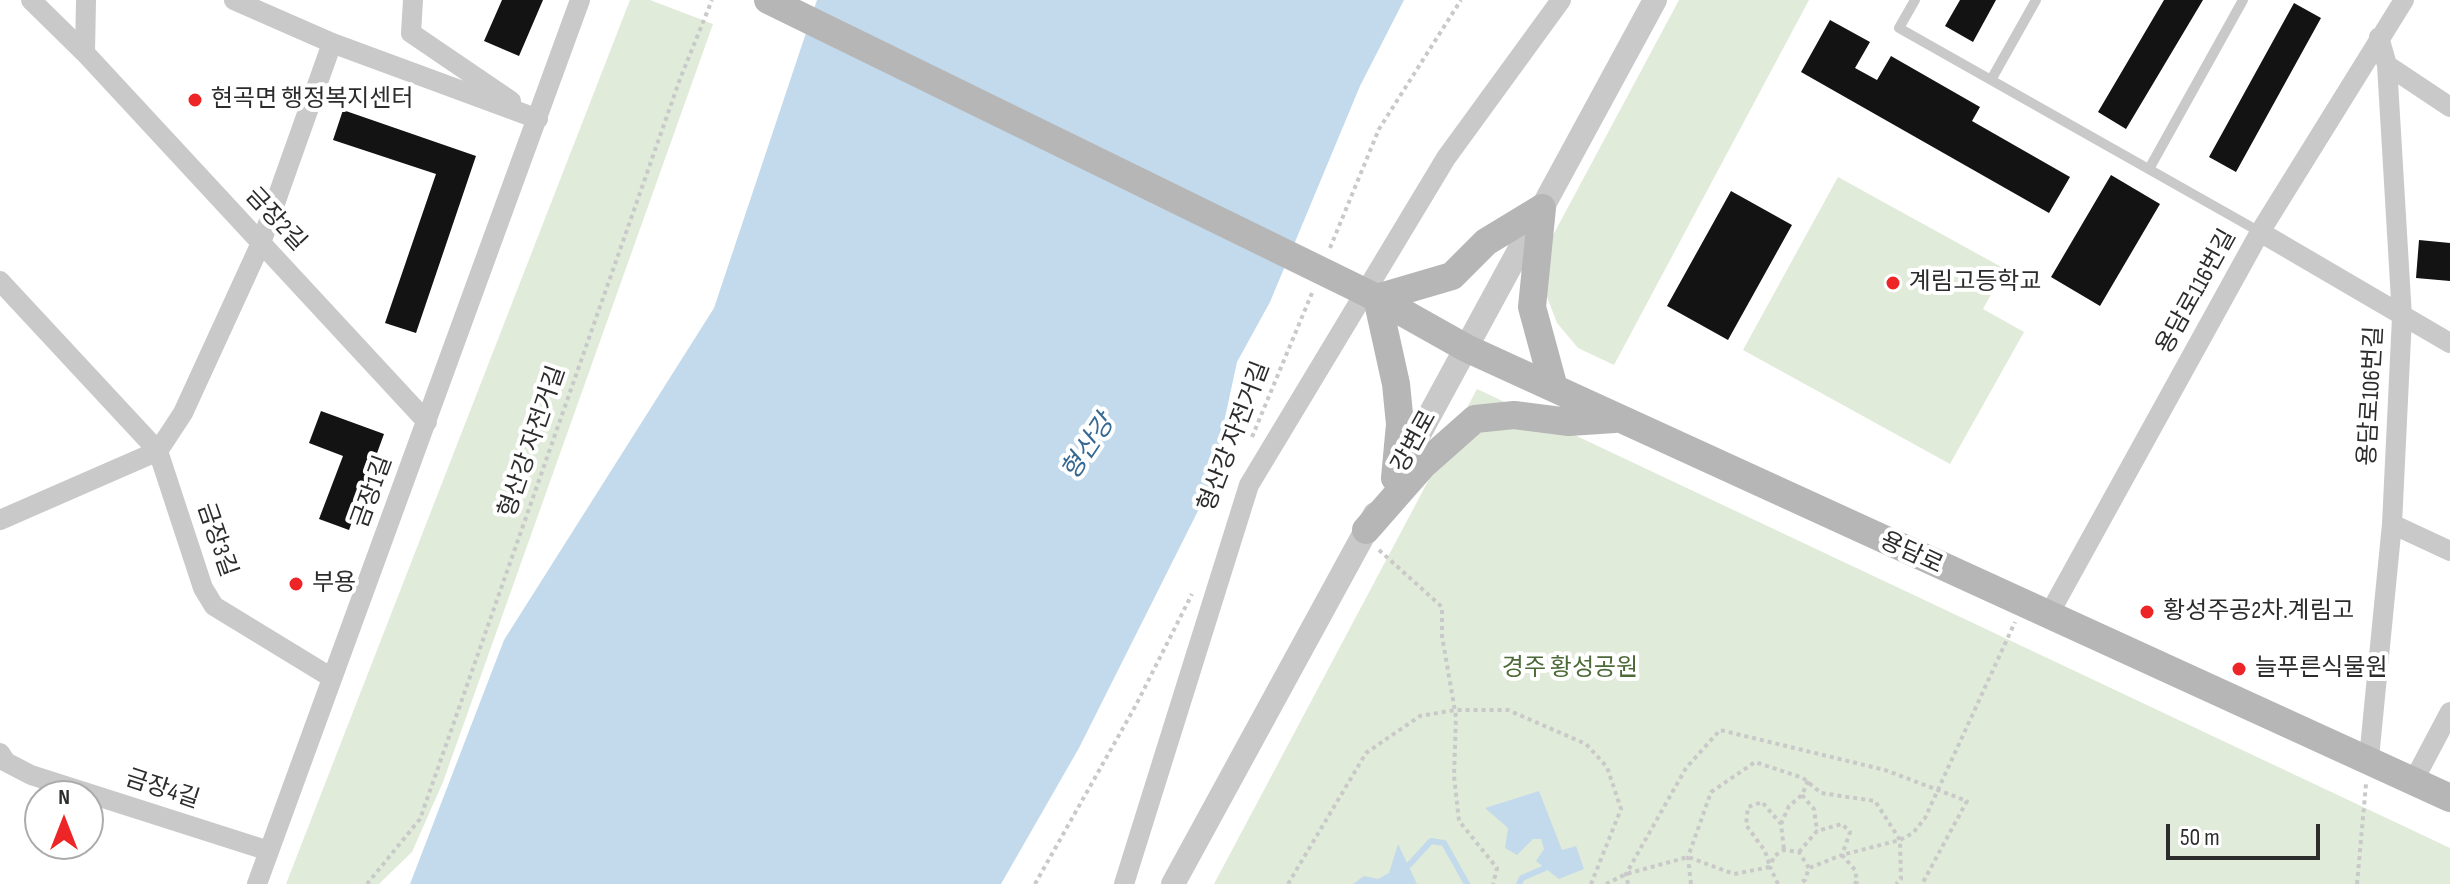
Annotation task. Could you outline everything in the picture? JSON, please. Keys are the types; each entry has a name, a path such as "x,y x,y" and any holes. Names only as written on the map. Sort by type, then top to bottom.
{"main road":[{"name":"용담로","path":"768,0 1377,298 1466,348 2035,610 2369,758 2450,798"},
{"path":"1395,478 1400,424 1396,384 1377,298 1452,276 1486,242 1542,208"},
{"path":"1542,208 1532,307 1554,388"},
{"path":"1364,535 1423,465 1475,419 1514,415 1569,422 1620,419"}],"street":[{"name":"금장2길","path":"31,0 85,53 427,422"},
{"path":"85,53 86,0"},
{"path":"234,0 332,43 538,119"},
{"path":"413,0 411,33 538,119"},
{"name":"금장1길","path":"257,884 580,0"},
{"path":"1124,884 1249,485 1446,158 1561,0"},
{"name":"강변로","path":"1173,884 1655,0"},
{"name":"용담로116번길","path":"2035,610 2260,232 2404,0"},
{"name":"용담로106번길","path":"2369,758 2392,524 2402,317 2387,65 2379,37"},
{"path":"0,520 158,451 183,413 261,243 332,43"},
{"path":"2387,65 2450,107"},
{"path":"2260,232 2450,343"},
{"name":"금장3길","path":"0,281 158,451 203,588 214,606 332,678"},
{"path":"2392,524 2450,551"},
{"path":"2414,780 2450,712"},
{"name":"금장4길","path":"0,753 6,762 31,775 269,851"}],"lane":[{"path":"1915,0 1899,28 2260,232"},
{"path":"1991,80 2036,0"},
{"path":"2149,169 2243,0"}],"path":[{"name":"형산강 자전거길","path":"367,884 420,819 680,79 712,0"},
{"path":"1326,258 1379,129 1461,0"},
{"name":"형산강 자전거길","path":"1249,445 1314,287"},
{"path":"1364,535 1442,607 1442,636 1455,710 1454,776 1459,821 1497,868 1493,884"},
{"path":"1035,884 1136,705 1193,593"},
{"path":"1809,868 1842,855 1900,840 1913,833 1925,818 1937,790 2035,610"},
{"path":"1288,884 1366,753 1420,716 1455,710 1508,710 1586,744 1607,767 1621,809 1591,884"},
{"path":"1628,884 1626,874 1686,768 1720,730 1885,770 1967,801 1922,884"},
{"path":"2357,884 2369,758"},
{"path":"1691,884 1688,857 1711,792 1755,762 1808,781 1821,793 1875,801 1900,840 1901,879 1896,884"},
{"path":"1784,850 1781,824 1789,806 1802,795 1808,781"},
{"path":"1802,795 1814,809 1817,831"},
{"path":"1778,884 1765,851 1746,825 1748,807 1762,802 1781,824"},
{"path":"1799,852 1817,831 1842,824 1850,832 1842,855"},
{"path":"1770,867 1774,856 1784,850 1799,852"},
{"path":"1799,852 1809,868 1807,882 1799,884"},
{"path":"1842,855 1855,870 1857,882 1854,884"},
{"path":"1606,884 1626,874 1688,857 1734,874 1770,867"},
{"path":"1732,884 1734,874"}],"green space":[{"path":"630,0 650,0 713,24 443,782 412,852 379,884 286,884"},
{"path":"1679,0 1809,0 1614,365 1578,348 1557,323 1547,297 1544,252"},
{"path":"1838,177 2005,269 1983,309 2024,332 1950,464 1743,350"},
{"name":"경주 황성공원","path":"1477,389 2450,848 2450,884 1214,884"}],"water":[{"name":"형산강","path":"817,0 1404,0 1360,86 1270,302 1237,362 1210,487 1079,748 1001,884 410,884 504,640 714,308"},
{"path":"1539,791 1562,850 1576,846 1584,869 1559,879 1536,861 1544,849 1541,839 1533,839 1517,855 1505,848 1508,828 1485,808"},
{"path":"1398,844 1417,884 1353,884 1364,876 1378,879 1389,873"}],"building":[{"path":"502,0 543,0 519,56 484,41"},
{"path":"1960,0 1996,0 1973,42 1945,26"},
{"path":"2164,0 2203,0 2126,129 2098,112"},
{"path":"2294,3 2321,18 2236,172 2209,157"},
{"path":"1830,20 1870,42 1855,68 1877,80 1891,56 1980,107 1972,121 2070,177 2049,213 1801,72"},
{"path":"343,110 476,156 416,333 385,323 436,174 333,140"},
{"path":"2111,175 2160,204 2100,306 2051,277"},
{"path":"1731,191 1792,225 1728,340 1667,306"},
{"path":"2419,240 2450,243 2450,281 2416,278"},
{"path":"321,411 384,434 349,530 319,519 343,456 309,443"}],"waterway":[{"path":"1409,865 1431,841 1444,843 1467,884"},
{"path":"1519,884 1522,878 1545,868"}],"place":[{"name":"현곡면 행정복지센터","path":"195,100"},
{"name":"계림고등학교","path":"1893,283"},
{"name":"부용","path":"296,584"},
{"name":"황성주공2차.계림고","path":"2147,612"},
{"name":"늘푸른식물원","path":"2239,669"}]}
